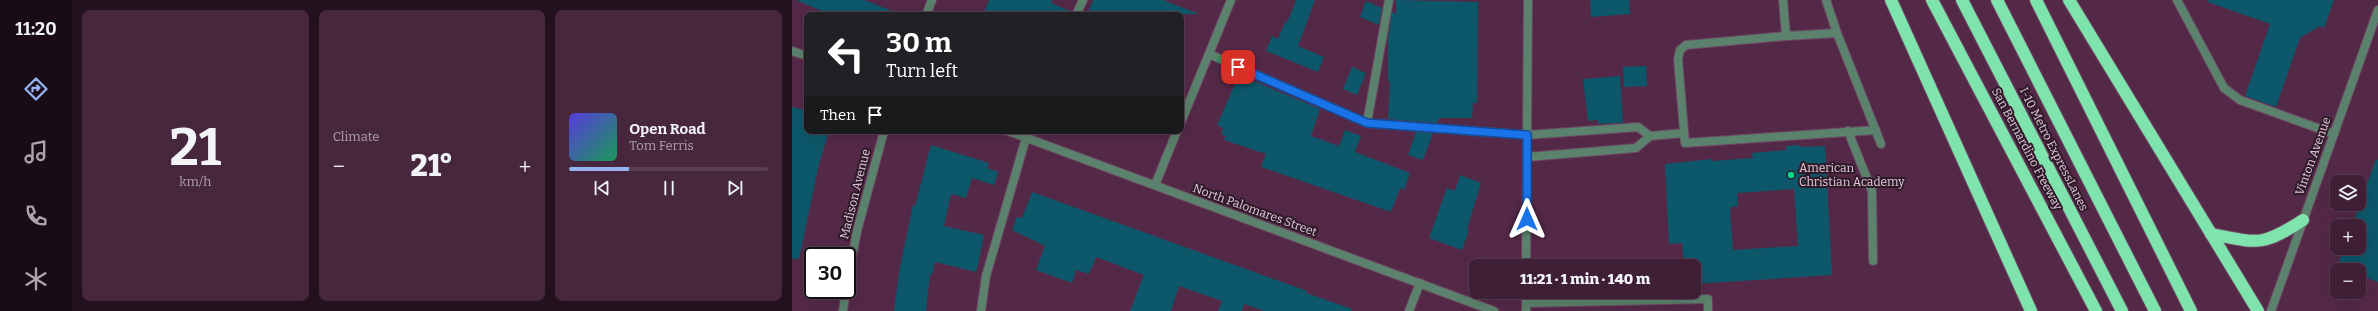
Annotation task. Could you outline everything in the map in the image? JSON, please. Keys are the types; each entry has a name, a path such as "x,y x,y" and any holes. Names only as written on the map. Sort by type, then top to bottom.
{"highway":[{"path":"1891,0 2031,311"},
{"name":"San Bernardino Freeway","path":"1932,0 2096,311"},
{"name":"I-10 Metro ExpressLanes","path":"1962,0 2122,311"},
{"name":"I-10 Metro ExpressLanes","path":"1997,0 2155,311"},
{"path":"2036,0 2191,311"},
{"path":"2069,0 2258,311"},
{"path":"2211,234 2259,242 2279,236 2303,220"}],"street":[{"path":"927,12 932,0"},
{"path":"1077,12 1083,0"},
{"path":"1184,115 1231,0"},
{"path":"1367,123 1389,0"},
{"path":"1526,259 1528,0"},
{"path":"1783,0 1786,36"},
{"path":"1826,0 1837,33 1881,144"},
{"path":"2177,0 2224,88 2240,100 2334,134"},
{"name":"Vinton Avenue","path":"2271,311 2378,10"},
{"path":"1837,33 1686,45 1680,50 1678,59 1685,143 1876,130"},
{"path":"792,51 804,55"},
{"path":"1209,54 1367,123 1527,135 1638,127 1650,136"},
{"path":"1848,132 1872,191 1873,261"},
{"path":"1527,157 1636,148 1650,136 1684,133"},
{"name":"Madison Avenue","path":"854,247 883,134"},
{"path":"981,311 986,276 1026,134"},
{"name":"North Palomares Street","path":"1026,134 1155,185 1494,311"},
{"path":"1155,185 1176,134"},
{"path":"1409,311 1420,283"},
{"path":"843,311 845,299"},
{"path":"1526,307 1708,299 1708,311"}],"building":[{"path":"796,0 864,0 895,12 824,12"},
{"path":"989,0 1052,0 1051,3 1072,12 984,12"},
{"path":"1093,0 1163,0 1199,14 1184,14 1184,12 1088,12"},
{"path":"1296,0 1315,0 1298,46 1324,57 1318,72 1266,51 1272,36 1278,39 1285,22 1287,23"},
{"path":"1396,0 1478,2 1477,103 1473,103 1472,118 1439,118 1437,123 1388,119 1390,82 1388,82 1388,37 1392,12 1396,14"},
{"path":"1590,0 1629,0 1630,14 1591,17"},
{"path":"2208,0 2334,0 2324,28 2320,26 2300,38 2276,107 2245,96 2270,24 2208,2"},
{"path":"1366,1 1382,8 1379,25 1360,17"},
{"path":"1646,66 1647,86 1624,87 1623,67"},
{"path":"1352,67 1366,73 1357,95 1343,89"},
{"path":"1239,75 1320,109 1311,136 1339,146 1345,130 1361,136 1355,152 1410,173 1404,190 1400,188 1391,212 1261,167 1266,154 1224,140 1226,136 1221,134 1223,128 1217,125"},
{"path":"1620,76 1623,123 1598,124 1598,120 1588,121 1583,79"},
{"path":"792,107 804,110 804,134 828,134 819,164 799,259 792,259"},
{"path":"1416,132 1433,133 1423,160 1408,155"},
{"path":"931,145 989,163 987,168 998,172 994,185 972,178 966,198 951,194 944,226 984,235 980,255 976,272 935,262 932,275 930,274 926,311 894,311 899,272 913,205 915,206"},
{"path":"1786,146 1825,146 1832,275 1701,284 1701,259 1683,259 1682,243 1669,244 1665,164 1712,159 1712,161 1753,158 1752,153 1786,150","holes":["1794,189 1798,246 1733,250 1730,212 1731,207 1738,206 1737,193"]},
{"path":"2376,159 2378,160 2378,282 2366,278 2366,263 2339,263 2341,255 2366,255 2366,219 2355,219 2357,211 2366,211 2366,187"},
{"path":"1460,175 1481,183 1467,229 1469,230 1462,250 1429,238 1447,188 1455,191"},
{"path":"1032,192 1307,291 1306,293 1352,309 1351,311 1264,311 1244,304 1242,311 1218,311 1222,301 1179,286 1171,311 1130,311 1144,275 1096,257 1089,274 1076,270 1072,283 1036,270 1045,246 1012,230 1017,217 1022,218"}],"place":[{"name":"American Christian Academy","path":"1791,175"}],"route":[{"path":"1238,67 1367,123 1527,135 1527,219"}]}
